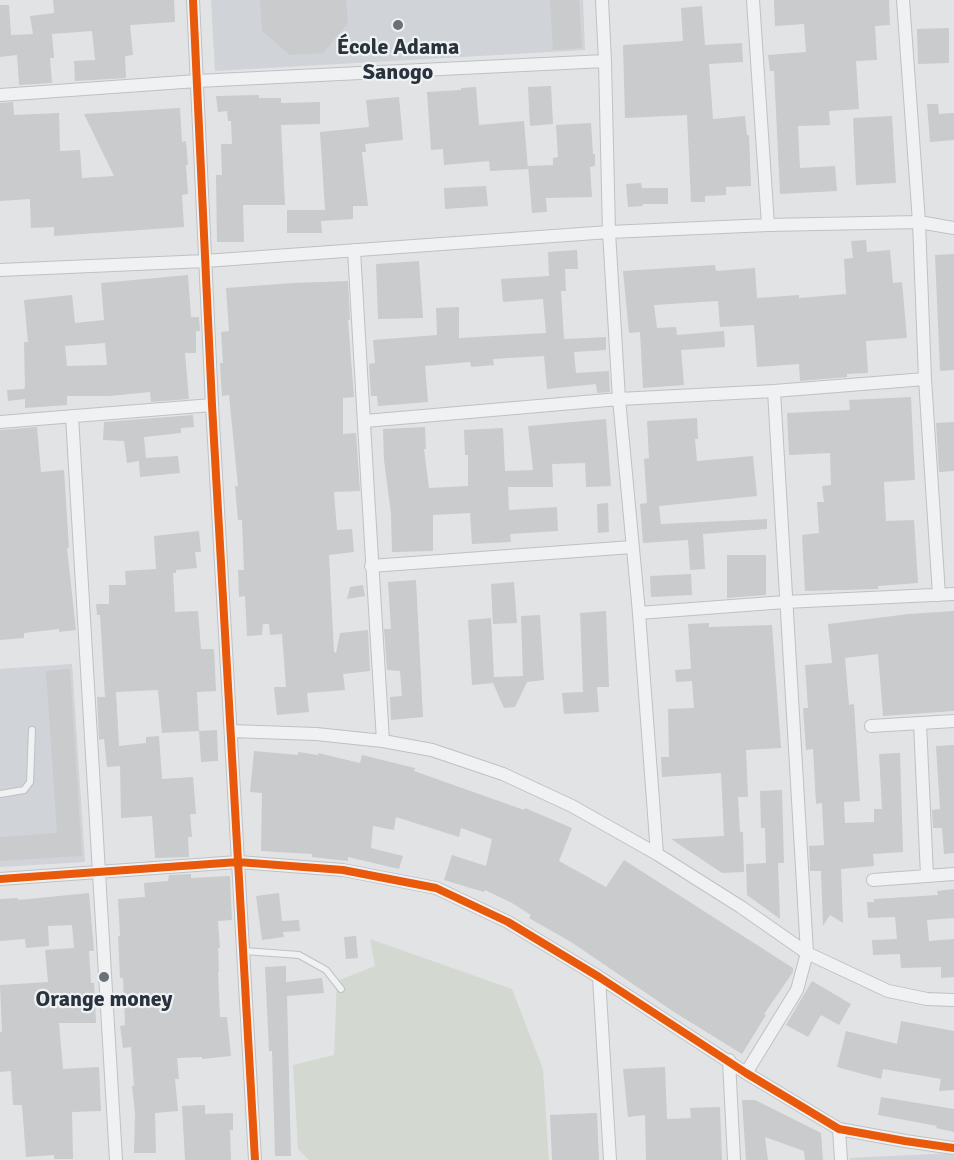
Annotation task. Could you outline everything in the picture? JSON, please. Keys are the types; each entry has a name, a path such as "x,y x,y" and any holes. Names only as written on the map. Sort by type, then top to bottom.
{"street":[{"path":"193,0 212,405 255,1160"},
{"path":"602,0 609,232 619,399 639,613 657,854"},
{"path":"753,0 768,225"},
{"path":"903,0 919,222 925,379 939,595"},
{"path":"0,95 197,81 605,61"},
{"path":"0,270 205,261 609,232 768,225 919,222 954,228"},
{"path":"354,250 383,741"},
{"path":"365,421 619,399 774,391 925,379"},
{"path":"746,1073 796,990 807,953 774,391"},
{"path":"0,422 212,405"},
{"path":"72,416 116,1160"},
{"path":"371,566 632,547"},
{"path":"639,613 785,602 954,594"},
{"path":"871,726 954,720"},
{"path":"920,723 927,876"},
{"path":"231,731 316,734 383,741 432,750 503,774 572,806 657,854 741,907 807,953 888,991 927,999 954,1000"},
{"path":"0,879 238,862 343,870 436,888 508,922 599,977 746,1073 839,1129 954,1148"},
{"path":"873,880 954,874"},
{"path":"599,977 610,1160"},
{"path":"729,1060 734,1160"},
{"path":"839,1129 841,1160"}],"lane":[{"path":"0,794 24,790 30,782 32,730"},
{"path":"243,951 299,955 326,970 341,989"}],"shaded area":[{"name":"École Adama Sanogo","path":"211,0 583,0 585,50 215,71"},
{"path":"72,664 85,862 0,867 0,669"},
{"path":"370,939 512,989 543,1069 549,1160 309,1160 298,1149 293,1065 334,1055 337,981 375,966"},
{"path":"954,1153 954,1160 850,1160 850,1158"}],"building":[{"path":"53,0 174,0 175,22 130,25 133,55 125,56 126,78 75,81 74,61 95,60 92,31 52,34 54,58 50,58 52,83 19,85 17,55 0,57 0,5 9,5 11,35 33,34 30,16 54,13"},
{"path":"260,0 346,0 348,23 323,53 290,55 262,31"},
{"path":"550,0 579,0 582,48 553,50"},
{"path":"774,0 889,0 890,25 875,26 877,60 856,61 859,109 829,111 830,125 798,126 800,168 835,166 837,191 780,194 774,71 770,71 768,55 806,52 804,24 775,26"},
{"path":"702,6 705,45 742,43 743,62 709,64 713,119 745,116 747,135 749,135 751,186 726,187 726,195 705,196 705,202 691,202 687,115 625,118 623,45 683,41 681,8"},
{"path":"949,28 949,63 918,64 917,29"},
{"path":"551,86 553,124 530,126 528,87"},
{"path":"476,87 479,125 524,121 528,169 490,171 489,161 444,165 443,149 431,150 427,92"},
{"path":"259,95 259,98 281,98 281,103 320,102 320,124 281,125 285,205 243,205 244,242 217,242 216,175 222,175 221,144 232,144 231,121 228,121 227,111 218,112 216,96"},
{"path":"399,97 403,140 365,144 366,152 362,152 368,206 353,206 353,219 321,221 322,233 287,233 287,210 325,210 320,132 369,127 366,100"},
{"path":"13,102 14,115 59,113 60,151 80,150 82,178 114,176 84,114 180,108 182,142 186,141 188,165 186,165 188,194 182,195 184,227 54,236 54,227 31,228 30,199 0,201 0,103"},
{"path":"927,104 938,104 939,114 954,113 954,140 930,142"},
{"path":"892,116 896,183 856,185 853,118"},
{"path":"591,123 593,154 595,154 595,166 590,167 592,197 546,198 547,212 532,213 528,166 553,165 553,158 558,157 556,125"},
{"path":"641,183 642,188 668,188 668,204 643,204 643,206 628,207 626,184"},
{"path":"486,186 488,206 445,209 444,188"},
{"path":"866,240 867,252 890,250 893,283 902,282 907,338 866,341 868,373 800,381 799,364 757,367 754,325 720,327 718,301 654,305 657,328 676,327 677,335 724,331 725,347 681,350 684,385 643,388 640,332 629,333 623,271 715,265 716,271 755,268 757,298 799,295 799,298 846,294 844,259 853,258 851,241"},
{"path":"577,250 578,269 565,269 566,291 561,291 564,339 606,337 606,350 574,352 576,373 609,371 610,392 597,393 596,384 547,389 544,356 493,359 494,365 471,367 470,362 425,366 428,402 378,406 377,396 371,396 369,364 375,363 373,340 437,335 436,308 459,307 459,338 546,333 543,299 503,302 501,279 549,276 548,252"},
{"path":"954,254 954,370 940,371 935,255"},
{"path":"419,261 423,318 378,319 376,264"},
{"path":"188,275 191,317 199,317 200,331 196,331 196,353 185,353 189,399 151,402 150,392 110,396 67,396 67,405 25,408 25,399 8,401 7,390 24,389 25,387 24,342 28,342 24,300 72,295 75,323 104,320 101,283","holes":["105,343 107,365 67,366 65,346"]},
{"path":"348,281 350,320 348,320 354,397 343,398 343,434 356,433 360,491 334,492 337,530 352,529 354,552 329,555 334,652 336,653 340,633 368,630 370,671 343,674 345,690 307,693 309,712 277,715 274,687 286,687 282,634 270,635 269,624 263,624 262,635 247,636 245,596 239,597 238,570 244,570 242,520 238,520 235,486 238,486 229,395 222,396 220,363 223,363 221,332 229,331 226,288"},
{"path":"911,397 915,480 884,482 886,521 914,520 918,583 878,586 878,589 805,591 802,535 819,533 817,502 824,502 822,486 831,485 830,453 789,455 787,413 850,410 849,400"},
{"path":"193,415 194,427 181,428 181,433 144,437 146,458 178,456 180,473 140,477 139,461 127,463 124,441 103,440 104,422"},
{"path":"697,418 698,439 695,439 697,461 753,456 757,496 659,506 661,524 767,519 767,529 703,534 705,569 690,570 688,540 643,543 640,504 647,503 644,459 649,458 647,421"},
{"path":"606,419 611,486 586,487 585,463 552,464 553,487 508,487 509,510 557,507 558,531 510,534 511,542 472,544 470,513 433,515 433,551 392,552 383,429 425,427 426,449 424,449 429,488 468,486 468,455 465,455 464,430 503,428 505,471 533,470 528,426"},
{"path":"954,422 954,471 939,472 936,423"},
{"path":"37,427 41,472 64,470 69,548 67,548 76,630 59,632 59,629 24,633 24,638 0,640 0,430"},
{"path":"608,503 609,532 598,533 597,504"},
{"path":"199,531 201,552 195,552 197,568 176,570 176,573 173,573 175,612 198,611 201,649 214,649 216,691 197,692 199,731 162,733 158,690 116,692 119,746 146,743 146,737 159,736 162,779 193,777 196,814 190,814 192,837 188,837 189,857 155,858 152,816 121,818 120,766 107,767 104,739 99,740 97,697 105,697 100,615 97,615 96,604 109,604 109,585 126,585 125,571 156,569 154,536"},
{"path":"727,555 766,555 766,595 727,598"},
{"path":"691,574 692,595 651,597 650,576"},
{"path":"416,580 423,717 391,720 390,697 402,696 400,671 387,670 384,629 391,629 388,582"},
{"path":"514,582 517,623 493,624 491,584"},
{"path":"363,585 365,596 347,599 350,587"},
{"path":"606,611 609,687 597,687 599,712 564,714 562,693 583,692 580,613"},
{"path":"954,611 954,711 883,716 878,654 845,658 849,705 854,704 860,801 844,802 845,823 874,822 874,809 882,809 879,754 900,753 903,852 873,854 874,866 841,869 843,923 830,915 823,926 821,871 810,871 809,846 824,845 822,803 816,804 813,749 806,750 803,708 808,708 805,665 832,663 828,624"},
{"path":"540,615 544,680 527,682 515,707 504,708 493,683 472,685 468,620 491,618 494,677 523,676 521,616"},
{"path":"709,623 709,627 772,625 781,748 746,750 748,797 738,797 740,832 743,832 744,872 722,873 671,839 724,836 721,773 662,777 661,757 669,757 668,709 694,708 692,681 676,682 675,670 691,669 688,624"},
{"path":"70,669 82,856 0,861 0,837 57,833 46,671"},
{"path":"217,730 218,761 201,762 199,731"},
{"path":"954,745 954,853 944,854 942,828 933,828 932,810 940,809 936,746"},
{"path":"254,751 298,755 298,752 318,755 318,753 360,763 362,755 415,768 414,771 524,810 525,808 572,828 559,861 606,887 624,860 793,968 793,972 764,1014 766,1015 742,1054 674,1012 571,942 529,918 531,915 512,903 485,890 484,892 444,880 452,855 486,866 492,839 461,828 459,837 396,817 394,830 373,826 371,848 403,856 399,869 348,857 348,861 312,857 312,854 261,851 262,793 250,792"},
{"path":"782,790 784,863 778,863 780,919 747,895 746,864 766,863 765,828 761,828 760,791"},
{"path":"191,874 191,878 230,876 232,920 218,921 220,948 218,948 218,972 220,1017 227,1017 231,1056 202,1059 202,1057 177,1058 179,1079 175,1079 178,1111 155,1113 156,1153 134,1153 135,1113 131,1047 123,1048 120,1026 125,1025 123,978 120,978 118,899 145,897 144,883 168,881 169,875"},
{"path":"954,889 954,918 927,920 929,941 954,939 954,977 941,978 941,967 901,968 900,954 873,955 872,940 897,939 895,917 868,918 867,902 874,902 874,899 938,895 937,891"},
{"path":"89,893 94,951 89,951 91,983 94,983 96,1023 59,1023 63,1069 99,1067 101,1111 72,1112 73,1159 54,1159 54,1155 26,1157 22,1105 13,1105 11,1071 0,1072 0,1032 2,1032 0,985 48,982 45,950 74,948 72,925 48,926 49,946 26,948 25,939 0,941 0,899 18,898 18,900"},
{"path":"279,893 282,921 299,920 300,931 283,932 284,937 262,940 256,896"},
{"path":"356,936 358,958 346,959 344,937"},
{"path":"286,966 286,982 322,978 324,993 287,996 291,1156 275,1156 272,1051 269,1051 265,967"},
{"path":"812,981 851,1004 839,1025 821,1015 808,1037 786,1025"},
{"path":"901,1021 954,1031 954,1090 939,1091 941,1079 883,1069 881,1079 837,1067 846,1031 897,1044"},
{"path":"665,1067 667,1119 691,1118 690,1108 720,1107 722,1160 646,1160 645,1115 628,1117 623,1069"},
{"path":"881,1097 954,1109 954,1132 936,1128 937,1126 878,1115"},
{"path":"742,1100 755,1100 821,1133 823,1160 805,1160 804,1151 765,1137 768,1160 746,1160"},
{"path":"205,1105 205,1114 233,1113 233,1130 230,1130 231,1160 185,1160 182,1106"},
{"path":"597,1113 599,1160 552,1160 550,1115"}],"cycle path":[{"path":"193,0 212,405 255,1160"},
{"path":"0,879 238,862 343,870 436,888 508,922 599,977 746,1073 839,1129 954,1148"}],"place":[{"name":"École Adama Sanogo","path":"398,25"},
{"name":"Orange money","path":"104,977"}]}
